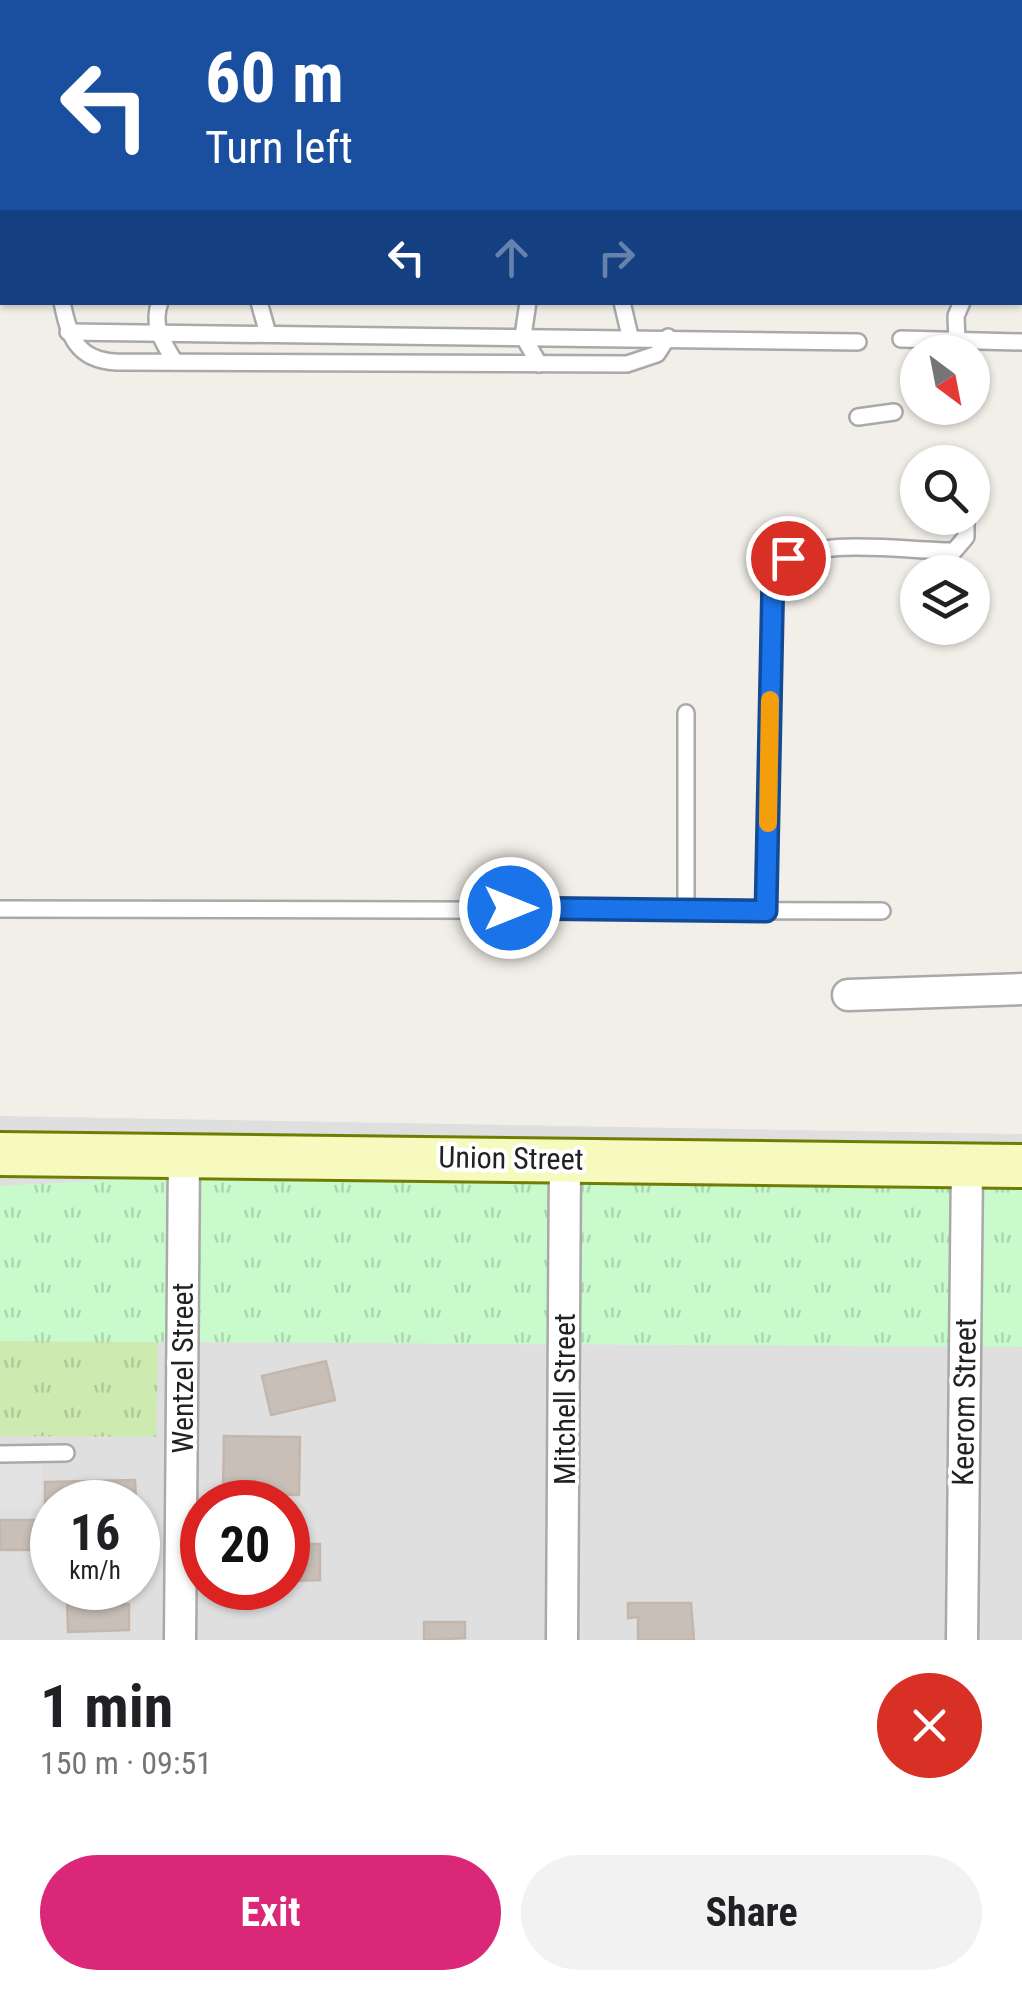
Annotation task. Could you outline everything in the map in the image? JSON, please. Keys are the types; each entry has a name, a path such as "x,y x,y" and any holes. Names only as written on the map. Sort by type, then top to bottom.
{"street":[{"path":"848,994 1022,989"},
{"name":"Union Street","path":"0,1154 1022,1166"},
{"name":"Wentzel Street","path":"180,1640 184,1155"},
{"name":"Mitchell Street","path":"562,1640 565,1158"},
{"name":"Keerom Street","path":"962,1640 966,1165"}],"lane":[{"path":"63,305 68,332 91,359 539,364 642,361 657,354 668,337"},
{"path":"159,305 155,317 158,332 174,362"},
{"path":"260,305 268,334"},
{"path":"528,305 523,336 539,364"},
{"path":"623,305 630,336"},
{"path":"957,335 956,316 961,305"},
{"path":"68,332 630,336 858,342"},
{"path":"329,363 330,334"},
{"path":"990,342 1022,342"},
{"path":"858,417 894,412"},
{"path":"766,911 773,572 788,558 814,551 954,551 966,535"},
{"path":"686,713 686,909"},
{"path":"0,909 882,910"},
{"path":"0,1454 66,1454"}],"shaded area":[{"path":"0,1116 1022,1134 1022,1640 0,1640"},
{"path":"0,1458 42,1459 42,1480 30,1480 30,1509 0,1509"}],"green space":[{"path":"141,1178 1022,1183 1022,1347 0,1341 0,1186"},
{"path":"0,1341 158,1342 156,1437 0,1436"}],"building":[{"path":"326,1361 335,1400 271,1415 262,1376"},
{"path":"224,1436 300,1437 299,1480 223,1480"},
{"path":"0,1520 30,1520 30,1550 0,1550"},
{"path":"310,1544 320,1544 320,1580 310,1580"},
{"path":"628,1603 691,1603 694,1640 638,1640 638,1617 628,1618"},
{"path":"67,1610 129,1610 129,1630 68,1632"},
{"path":"424,1622 465,1622 465,1638 424,1640"}],"slow traffic":[{"path":"768,823 770,700"}],"route":[{"path":"510,908 766,911 773,572 788,558"}]}
